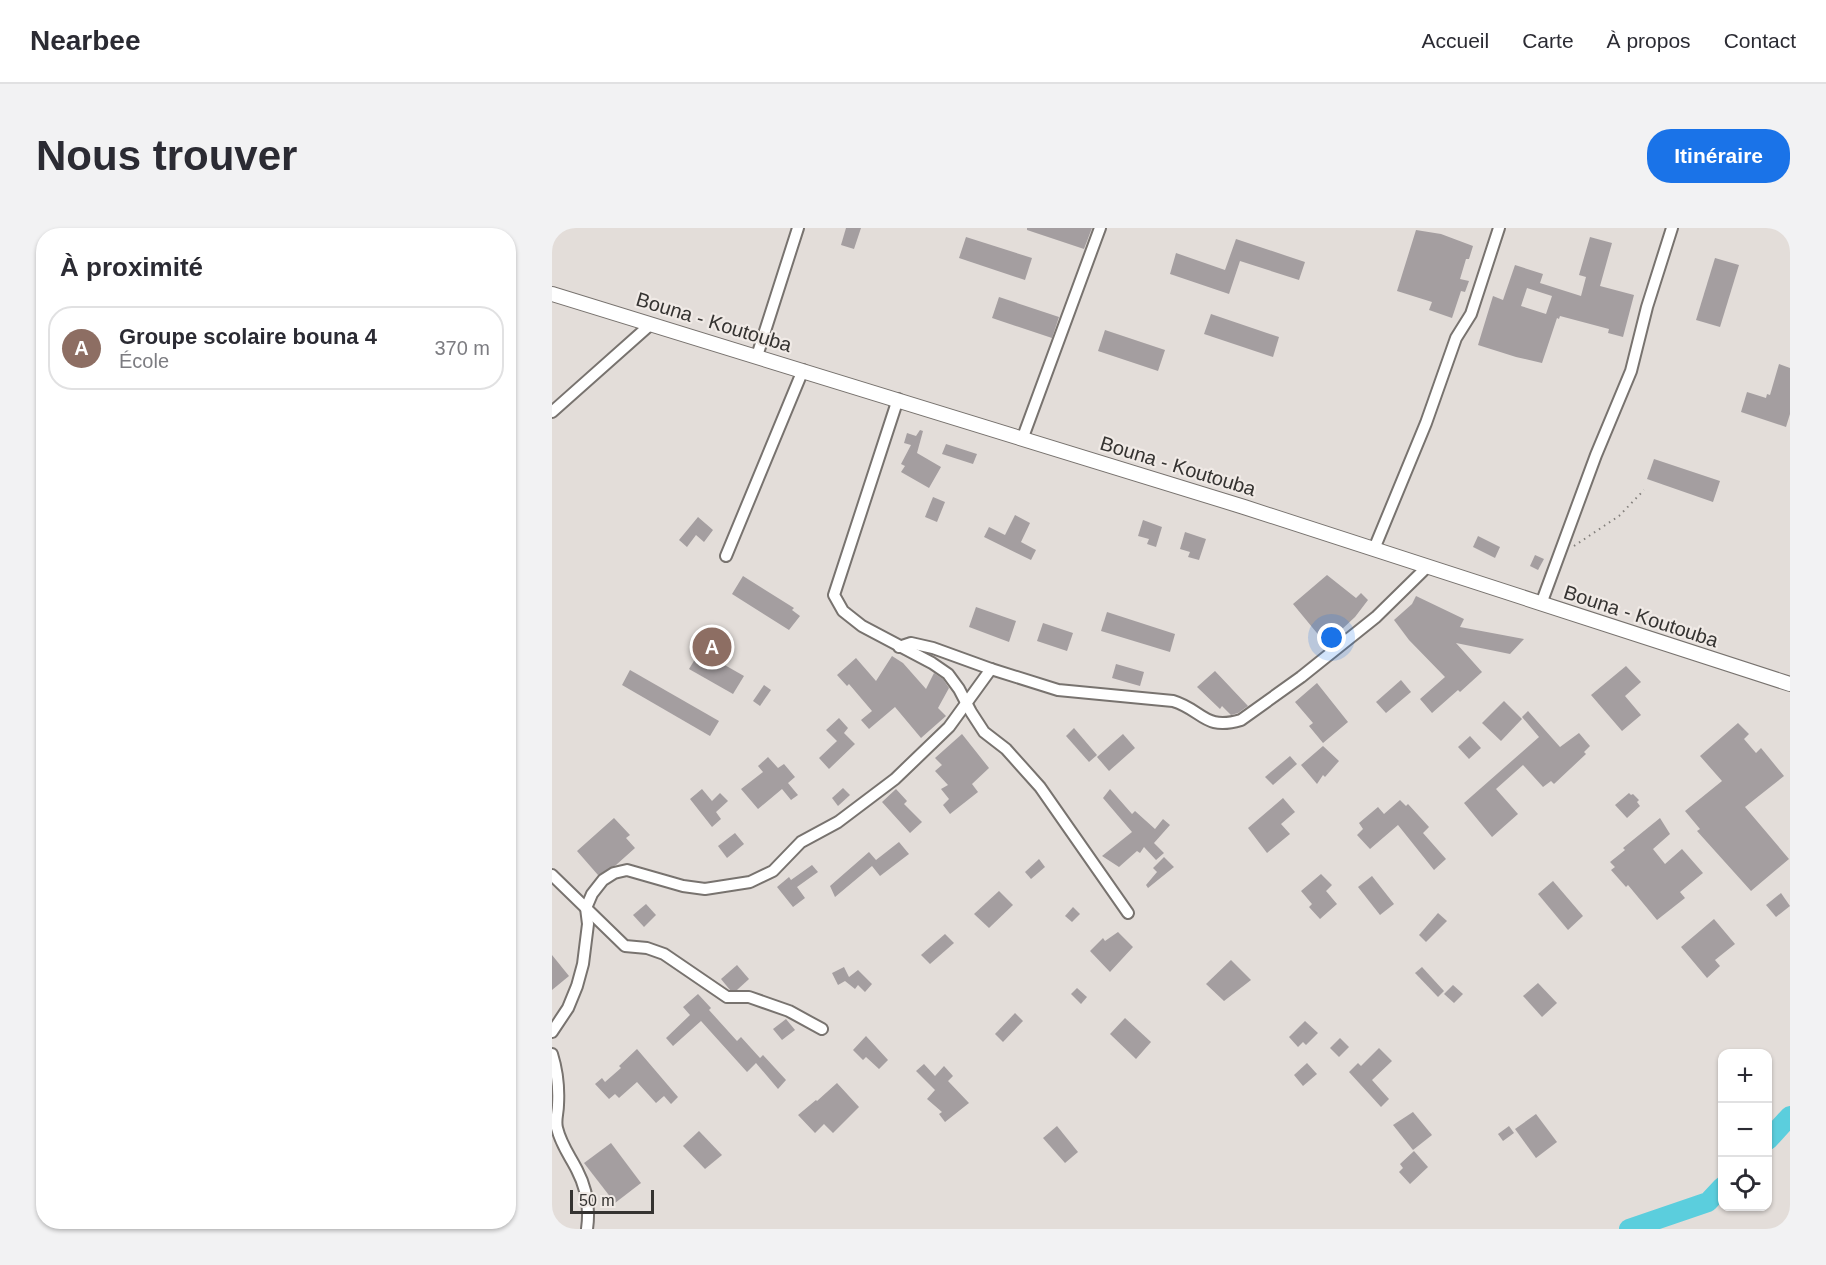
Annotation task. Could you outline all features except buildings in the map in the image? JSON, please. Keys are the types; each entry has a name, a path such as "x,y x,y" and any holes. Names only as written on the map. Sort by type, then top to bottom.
{"main road":[{"name":"Bouna - Koutouba","path":"552,294 1023,437 1790,684"}],"street":[{"path":"757,356 798,228"},
{"path":"1023,437 1100,228"},
{"path":"1374,549 1426,423 1456,338 1471,314 1499,228"},
{"path":"1541,604 1562,554 1596,455 1631,371 1647,307 1672,228"},
{"path":"552,412 651,324"},
{"path":"726,556 803,370"},
{"path":"898,399 834,595 843,611 862,626 932,663 948,674 984,732 1006,749 1040,787 1128,913"},
{"path":"899,647 911,643 933,648 1059,690 1173,701 1186,705 1209,722 1230,723 1241,720 1301,677 1376,617 1427,567"},
{"path":"552,1032 568,1008 583,964 588,924 586,908 592,894 603,880 614,873 627,870 683,886 705,889 750,882 773,871 801,842 838,822 895,779 950,727 991,669"},
{"path":"552,875 625,946 647,948 664,954 727,997 749,997 789,1011 822,1029"},
{"path":"552,1054 557,1069 557,1127 565,1152 577,1170 586,1191 589,1215 587,1229"}],"path":[{"path":"1562,554 1619,516 1644,490"}],"waterway":[{"path":"1772,1136 1790,1116"},
{"path":"1629,1229 1708,1202 1718,1191"}],"place":[{"name":"Groupe scolaire bouna 4","path":"712,647"}]}
